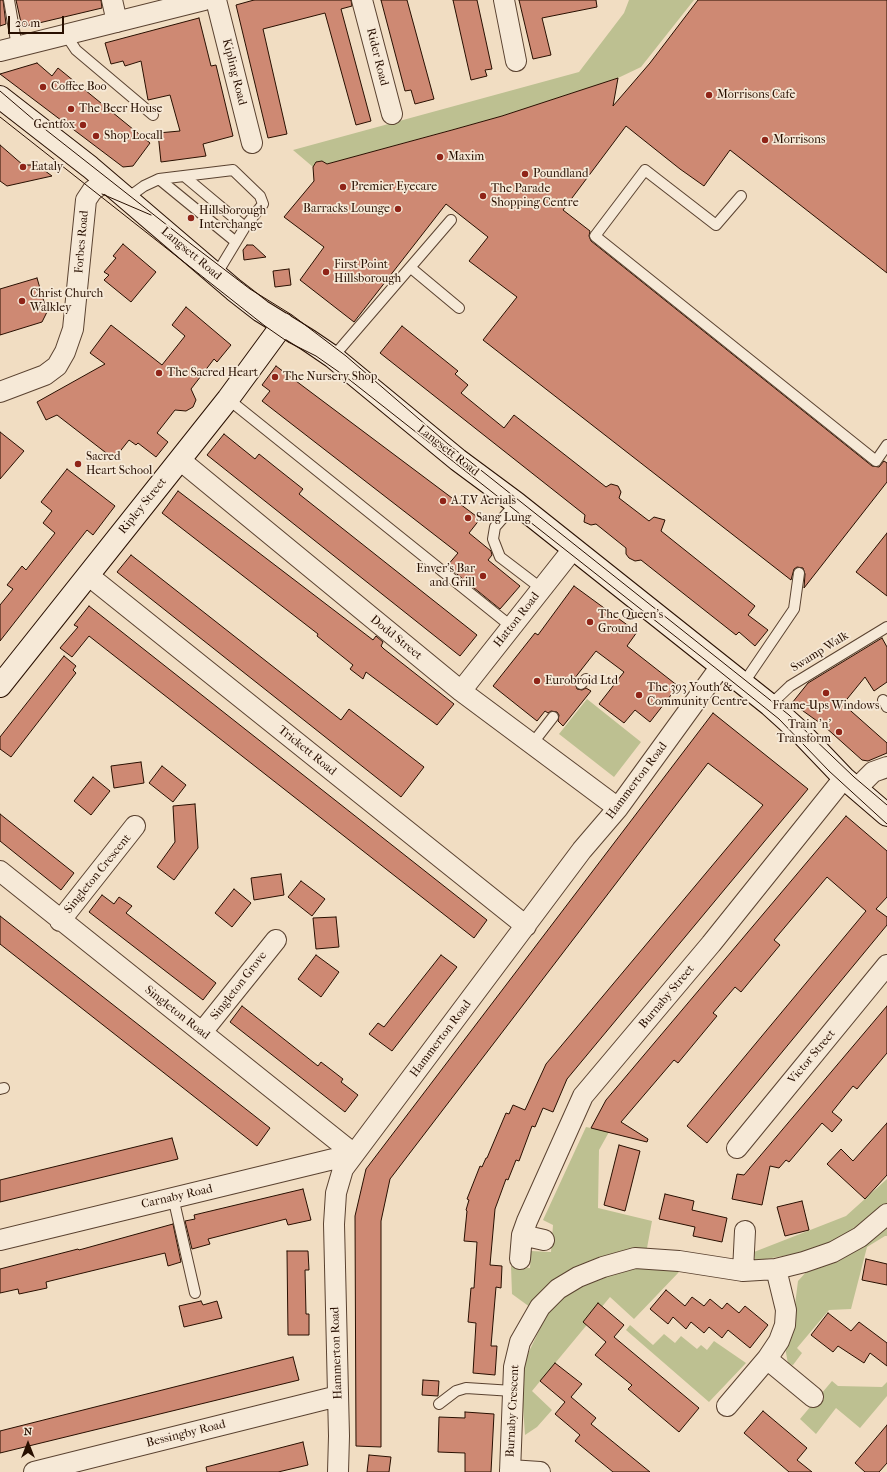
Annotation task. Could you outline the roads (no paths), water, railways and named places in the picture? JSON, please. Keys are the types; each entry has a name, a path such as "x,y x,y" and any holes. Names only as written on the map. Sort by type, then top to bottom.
{"street":[{"path":"112,0 117,22"},
{"path":"9,49 204,0"},
{"name":"Kipling Road","path":"216,0 252,143"},
{"name":"Rider Road","path":"362,0 392,114"},
{"path":"504,0 516,61"},
{"name":"Langsett Road","path":"0,97 105,181 216,275 261,310 332,357 458,460 516,503 770,705 802,733 850,783 887,816"},
{"name":"Forbes Road","path":"0,392 45,375 57,366 65,352 73,329 86,200 92,190 105,181"},
{"name":"Ripley Street","path":"0,686 89,576 228,399 283,324"},
{"name":"Dodd Street","path":"180,460 461,691 618,808"},
{"name":"Hatton Road","path":"461,691 573,549"},
{"name":"Trickett Road","path":"89,576 526,926"},
{"name":"Hammerton Road","path":"338,1472 338,1396 334,1224 336,1193 343,1169 582,850 618,808 721,666"},
{"name":"Burnaby Street","path":"520,1259 522,1235 527,1220 583,1096 711,944 850,783 887,767"},
{"name":"Singleton Crescent","path":"60,921 135,826"},
{"name":"Singleton Road","path":"0,871 60,921 202,1032 354,1154"},
{"name":"Singleton Grove","path":"202,1032 276,940"},
{"name":"Victor Street","path":"737,1148 887,965"},
{"name":"Carnaby Road","path":"0,1240 354,1154"},
{"name":"Burnaby Crescent","path":"510,1471 514,1367 520,1342 540,1307 558,1289 578,1277 603,1267 635,1258 679,1260 743,1271 776,1269 804,1262 832,1252 860,1237 887,1214"},
{"path":"743,1271 746,1231"},
{"path":"522,1235 544,1240"},
{"path":"727,1406 767,1359 780,1340 785,1325 786,1310 776,1269"},
{"path":"767,1359 813,1397"},
{"name":"Bessingby Road","path":"34,1472 338,1396"},
{"path":"510,1471 540,1472"}],"lane":[{"path":"9,0 9,49"},
{"path":"66,35 76,50 153,115"},
{"path":"126,199 144,186 159,179 233,170 260,196 263,204 244,227 216,275"},
{"path":"741,196 716,225 645,170 595,236 876,460 887,445"},
{"path":"184,176 244,227"},
{"path":"159,179 236,242"},
{"path":"332,357 411,268 451,220"},
{"path":"411,268 459,308"},
{"path":"228,399 512,627"},
{"path":"516,503 495,527 493,539 500,557 542,589"},
{"path":"743,684 794,609 799,573"},
{"name":"Swamp Walk","path":"770,705 790,686 887,627"},
{"path":"532,744 554,717"},
{"path":"173,1197 195,1293"},
{"path":"439,1404 456,1392 466,1388 513,1391"}],"tram line":[{"path":"0,91 41,126 191,244 250,289 292,315 346,356 448,444 789,715 854,777 887,805"},
{"path":"0,117 265,326 288,342 316,356 346,377 718,670 779,719 829,771 887,824"},
{"path":"102,194 151,215"}],"place":[{"name":"Coffee Boo","path":"43,87"},
{"name":"Morrisons Cafe","path":"709,95"},
{"name":"The Beer House","path":"71,109"},
{"name":"Gentfox","path":"83,125"},
{"name":"Shop Locall","path":"96,136"},
{"name":"Morrisons","path":"765,140"},
{"name":"Maxim","path":"440,157"},
{"name":"Eataly","path":"23,167"},
{"name":"Poundland","path":"525,174"},
{"name":"Premier Eyecare","path":"343,187"},
{"name":"The Parade Shopping Centre","path":"483,196"},
{"name":"Barracks Lounge","path":"398,209"},
{"name":"Hillsborough Interchange","path":"191,218"},
{"name":"First Point Hillsborough","path":"326,272"},
{"name":"Christ Church Walkley","path":"22,301"},
{"name":"The Sacred Heart","path":"159,373"},
{"name":"The Nursery Shop","path":"275,377"},
{"name":"Sacred Heart School","path":"78,464"},
{"name":"A.T.V Aerials","path":"443,501"},
{"name":"Sang Lung","path":"468,518"},
{"name":"Enver's Bar and Grill","path":"483,576"},
{"name":"The Queen's Ground","path":"590,622"},
{"name":"Eurobroid Ltd","path":"537,681"},
{"name":"Frame-Ups Windows","path":"826,693"},
{"name":"The 393 Youth & Community Centre","path":"639,695"},
{"name":"Train 'n' Transform","path":"839,732"}]}
